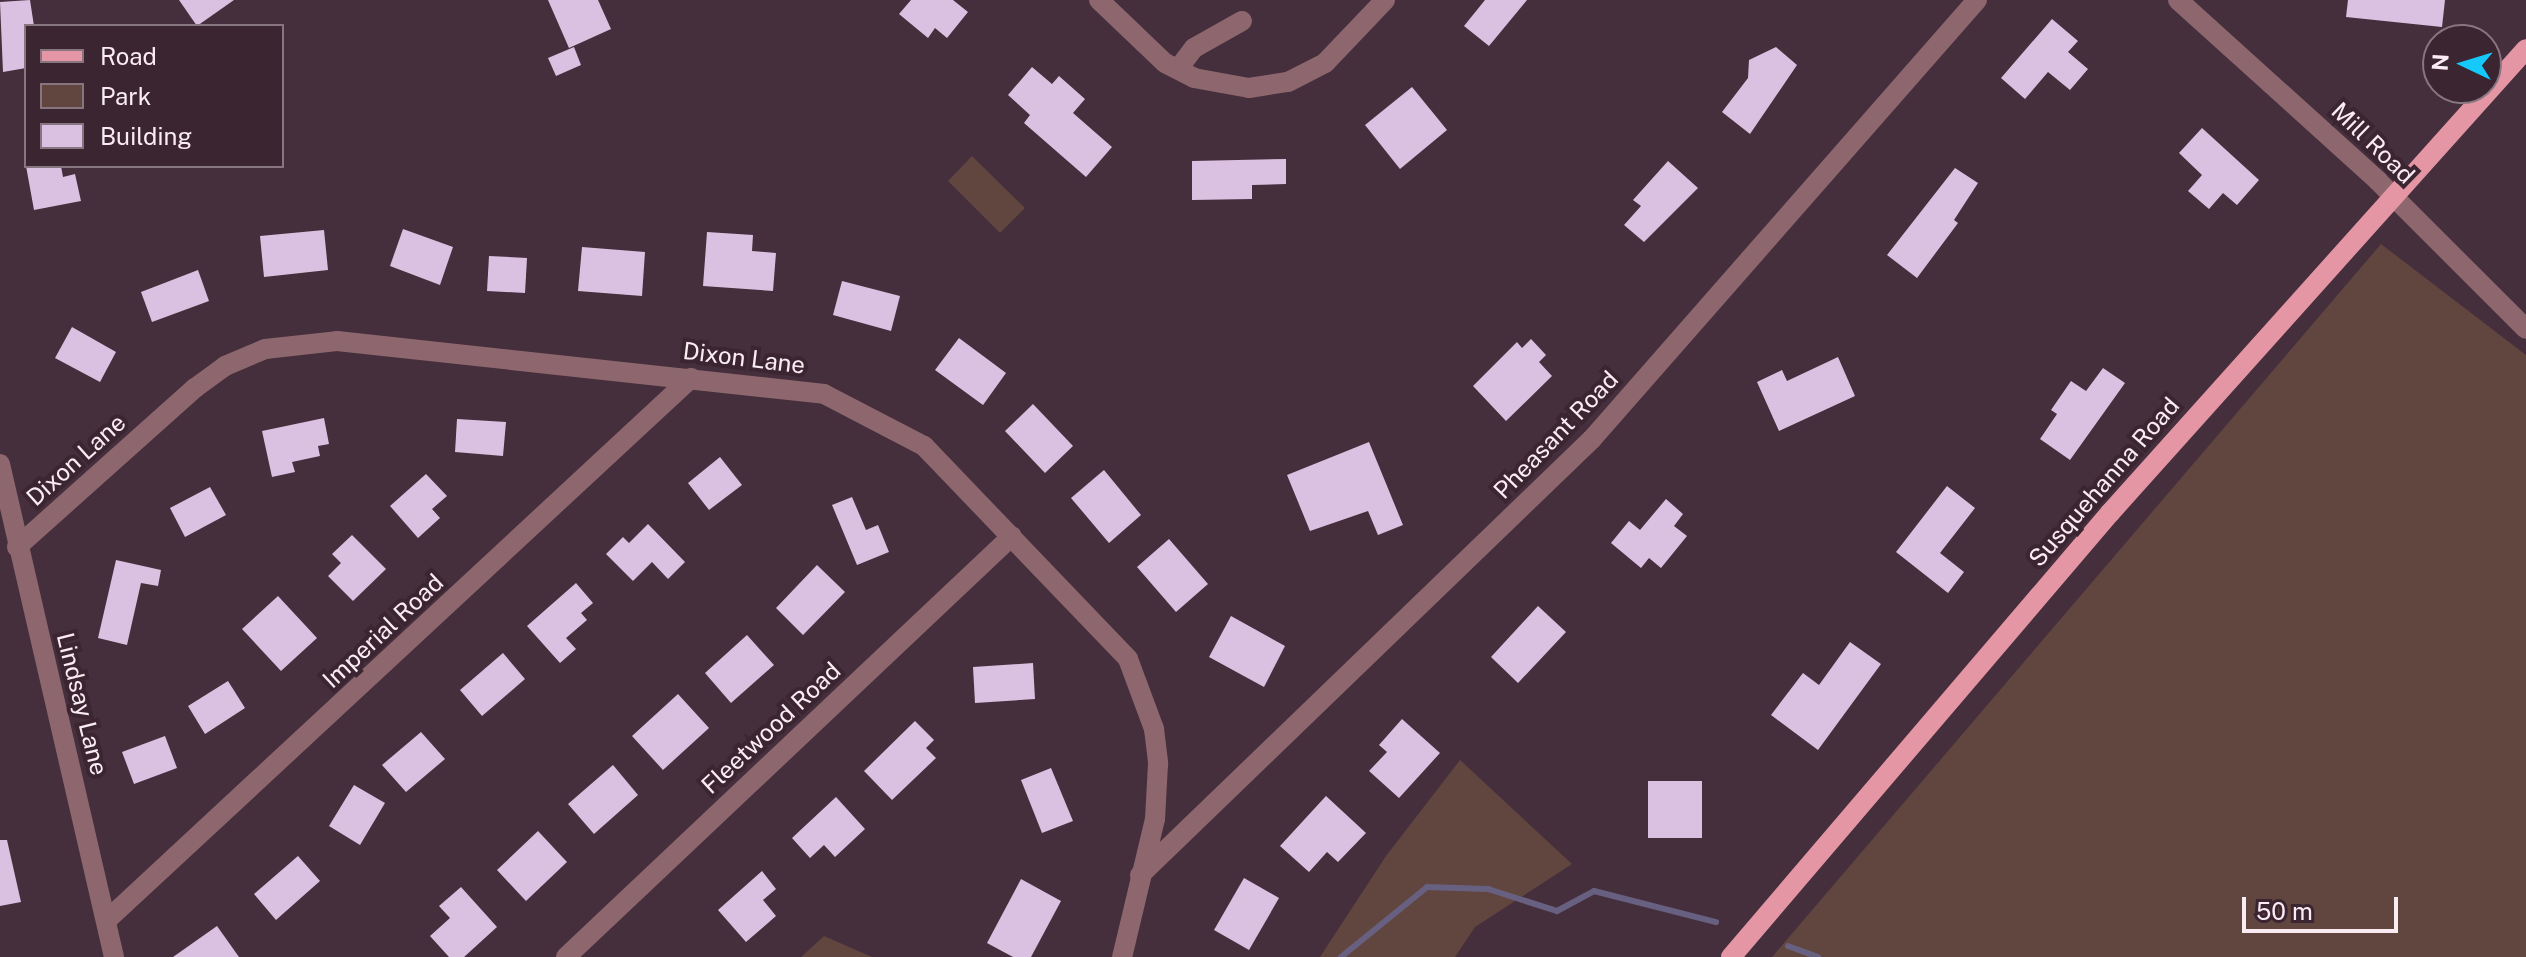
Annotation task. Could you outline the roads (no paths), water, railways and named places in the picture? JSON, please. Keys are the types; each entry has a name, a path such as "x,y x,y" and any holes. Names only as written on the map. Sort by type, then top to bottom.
{"main road":[{"name":"Susquehanna Road","path":"1731,957 2119,502 2395,199 2526,49"}],"street":[{"path":"1099,0 1178,69 1194,78 1249,88 1288,82 1325,63 1385,0"},
{"name":"Pheasant Road","path":"1140,875 1592,439 1977,0"},
{"name":"Mill Road","path":"2178,0 2395,199 2526,329"},
{"path":"1178,69 1194,48 1242,21"},
{"name":"Dixon Lane","path":"17,547 195,388 225,366 265,349 337,341 824,394 924,446 1128,659 1143,693 1158,764 1155,819 1122,957"},
{"name":"Imperial Road","path":"107,920 691,378"},
{"name":"Lindsay Lane","path":"0,464 114,957"},
{"name":"Fleetwood Road","path":"566,957 1012,536"}],"waterway":[{"path":"1341,957 1427,887 1488,889 1557,911 1594,891 1716,922"},
{"path":"1788,946 1818,957"}]}
